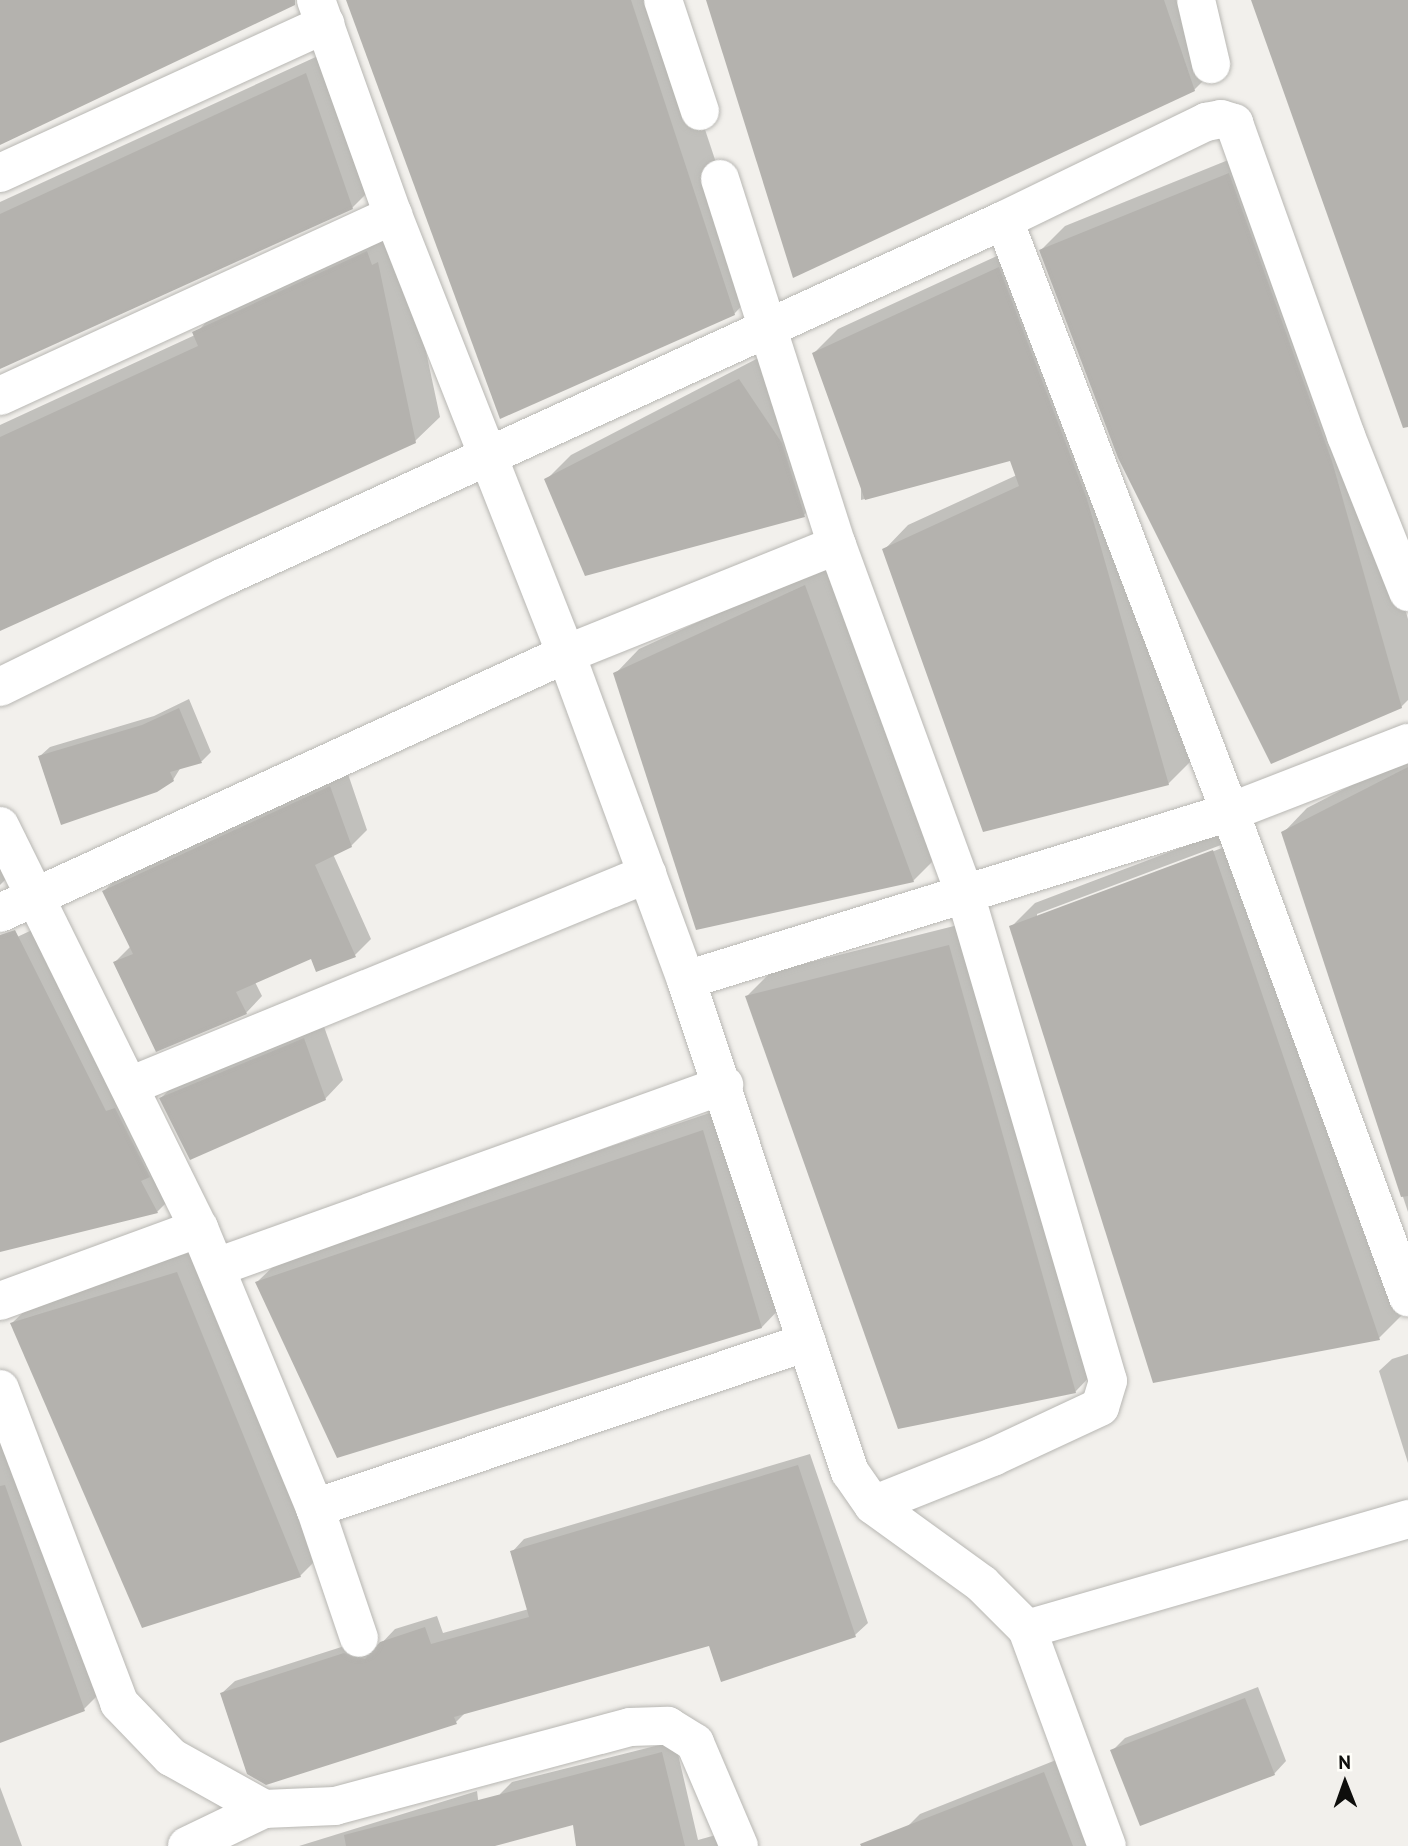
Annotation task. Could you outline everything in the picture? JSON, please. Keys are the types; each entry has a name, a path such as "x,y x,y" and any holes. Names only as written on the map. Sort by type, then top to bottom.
{"street":[{"path":"663,0 700,111"},
{"path":"1196,0 1212,64"},
{"path":"0,173 321,12 393,215 566,654 686,980 724,1085 850,1472 873,1505 982,1584 1027,1629 1107,1846"},
{"path":"0,687 224,577 488,459 1004,220 1206,122 1234,123 1346,436 1408,592"},
{"path":"720,179 837,545 966,897 1108,1381 1107,1395 1100,1407 1029,1441 873,1505"},
{"path":"0,396 393,215"},
{"path":"1004,220 1230,812 1408,1297"},
{"path":"0,913 35,894 566,654 837,545"},
{"path":"686,980 966,897 1230,812 1408,743"},
{"path":"0,826 132,1085 200,1228 315,1508 359,1637"},
{"path":"132,1085 647,874"},
{"path":"217,1267 724,1085"},
{"path":"0,1301 200,1228"},
{"path":"315,1508 807,1342"},
{"path":"0,1389 119,1703 171,1757 264,1809"},
{"path":"1027,1629 1406,1529"},
{"path":"187,1846 264,1809 335,1806 630,1727 668,1726 695,1743 739,1846"}],"building":[{"path":"0,0 295,0 295,5 0,145"},
{"path":"346,0 631,0 735,315 500,419"},
{"path":"706,0 1164,0 1195,91 793,278"},
{"path":"1251,0 1408,0 1408,427 1403,428"},
{"path":"306,73 353,209 0,369 0,214"},
{"path":"1229,173 1332,461 1402,708 1271,764 1118,458 1039,250"},
{"path":"367,251 372,265 378,262 416,443 0,631 0,437 198,346 192,332"},
{"path":"999,267 1087,499 1169,785 983,832 882,549 1019,486 1010,461 865,500 812,353"},
{"path":"739,379 782,443 805,517 585,576 544,479"},
{"path":"805,585 914,882 696,930 613,673"},
{"path":"179,708 202,763 170,772 174,781 157,792 61,825 38,756 142,725"},
{"path":"1408,767 1408,1196 1401,1197 1281,832"},
{"path":"330,786 352,847 315,865 356,957 316,972 311,959 236,992 247,1014 156,1052 113,962 133,954 102,891"},
{"path":"1213,850 1380,1340 1153,1383 1009,926"},
{"path":"15,930 106,1111 115,1108 150,1177 141,1181 158,1213 0,1252 0,935"},
{"path":"949,945 1076,1393 898,1429 745,996"},
{"path":"304,1038 326,1100 190,1160 159,1098"},
{"path":"703,1130 762,1328 337,1458 255,1282"},
{"path":"177,1272 301,1577 142,1628 10,1323"},
{"path":"798,1465 856,1637 721,1682 709,1646 454,1717 457,1724 266,1785 247,1774 220,1693 344,1653 365,1659 380,1642 425,1627 431,1644 529,1617 510,1551"},
{"path":"5,1485 85,1711 0,1743 0,1486"},
{"path":"1245,1698 1275,1775 1140,1826 1110,1750"},
{"path":"662,1752 685,1846 576,1846 573,1825 495,1846 346,1846 344,1835"},
{"path":"1044,1772 1073,1846 860,1844"}]}
